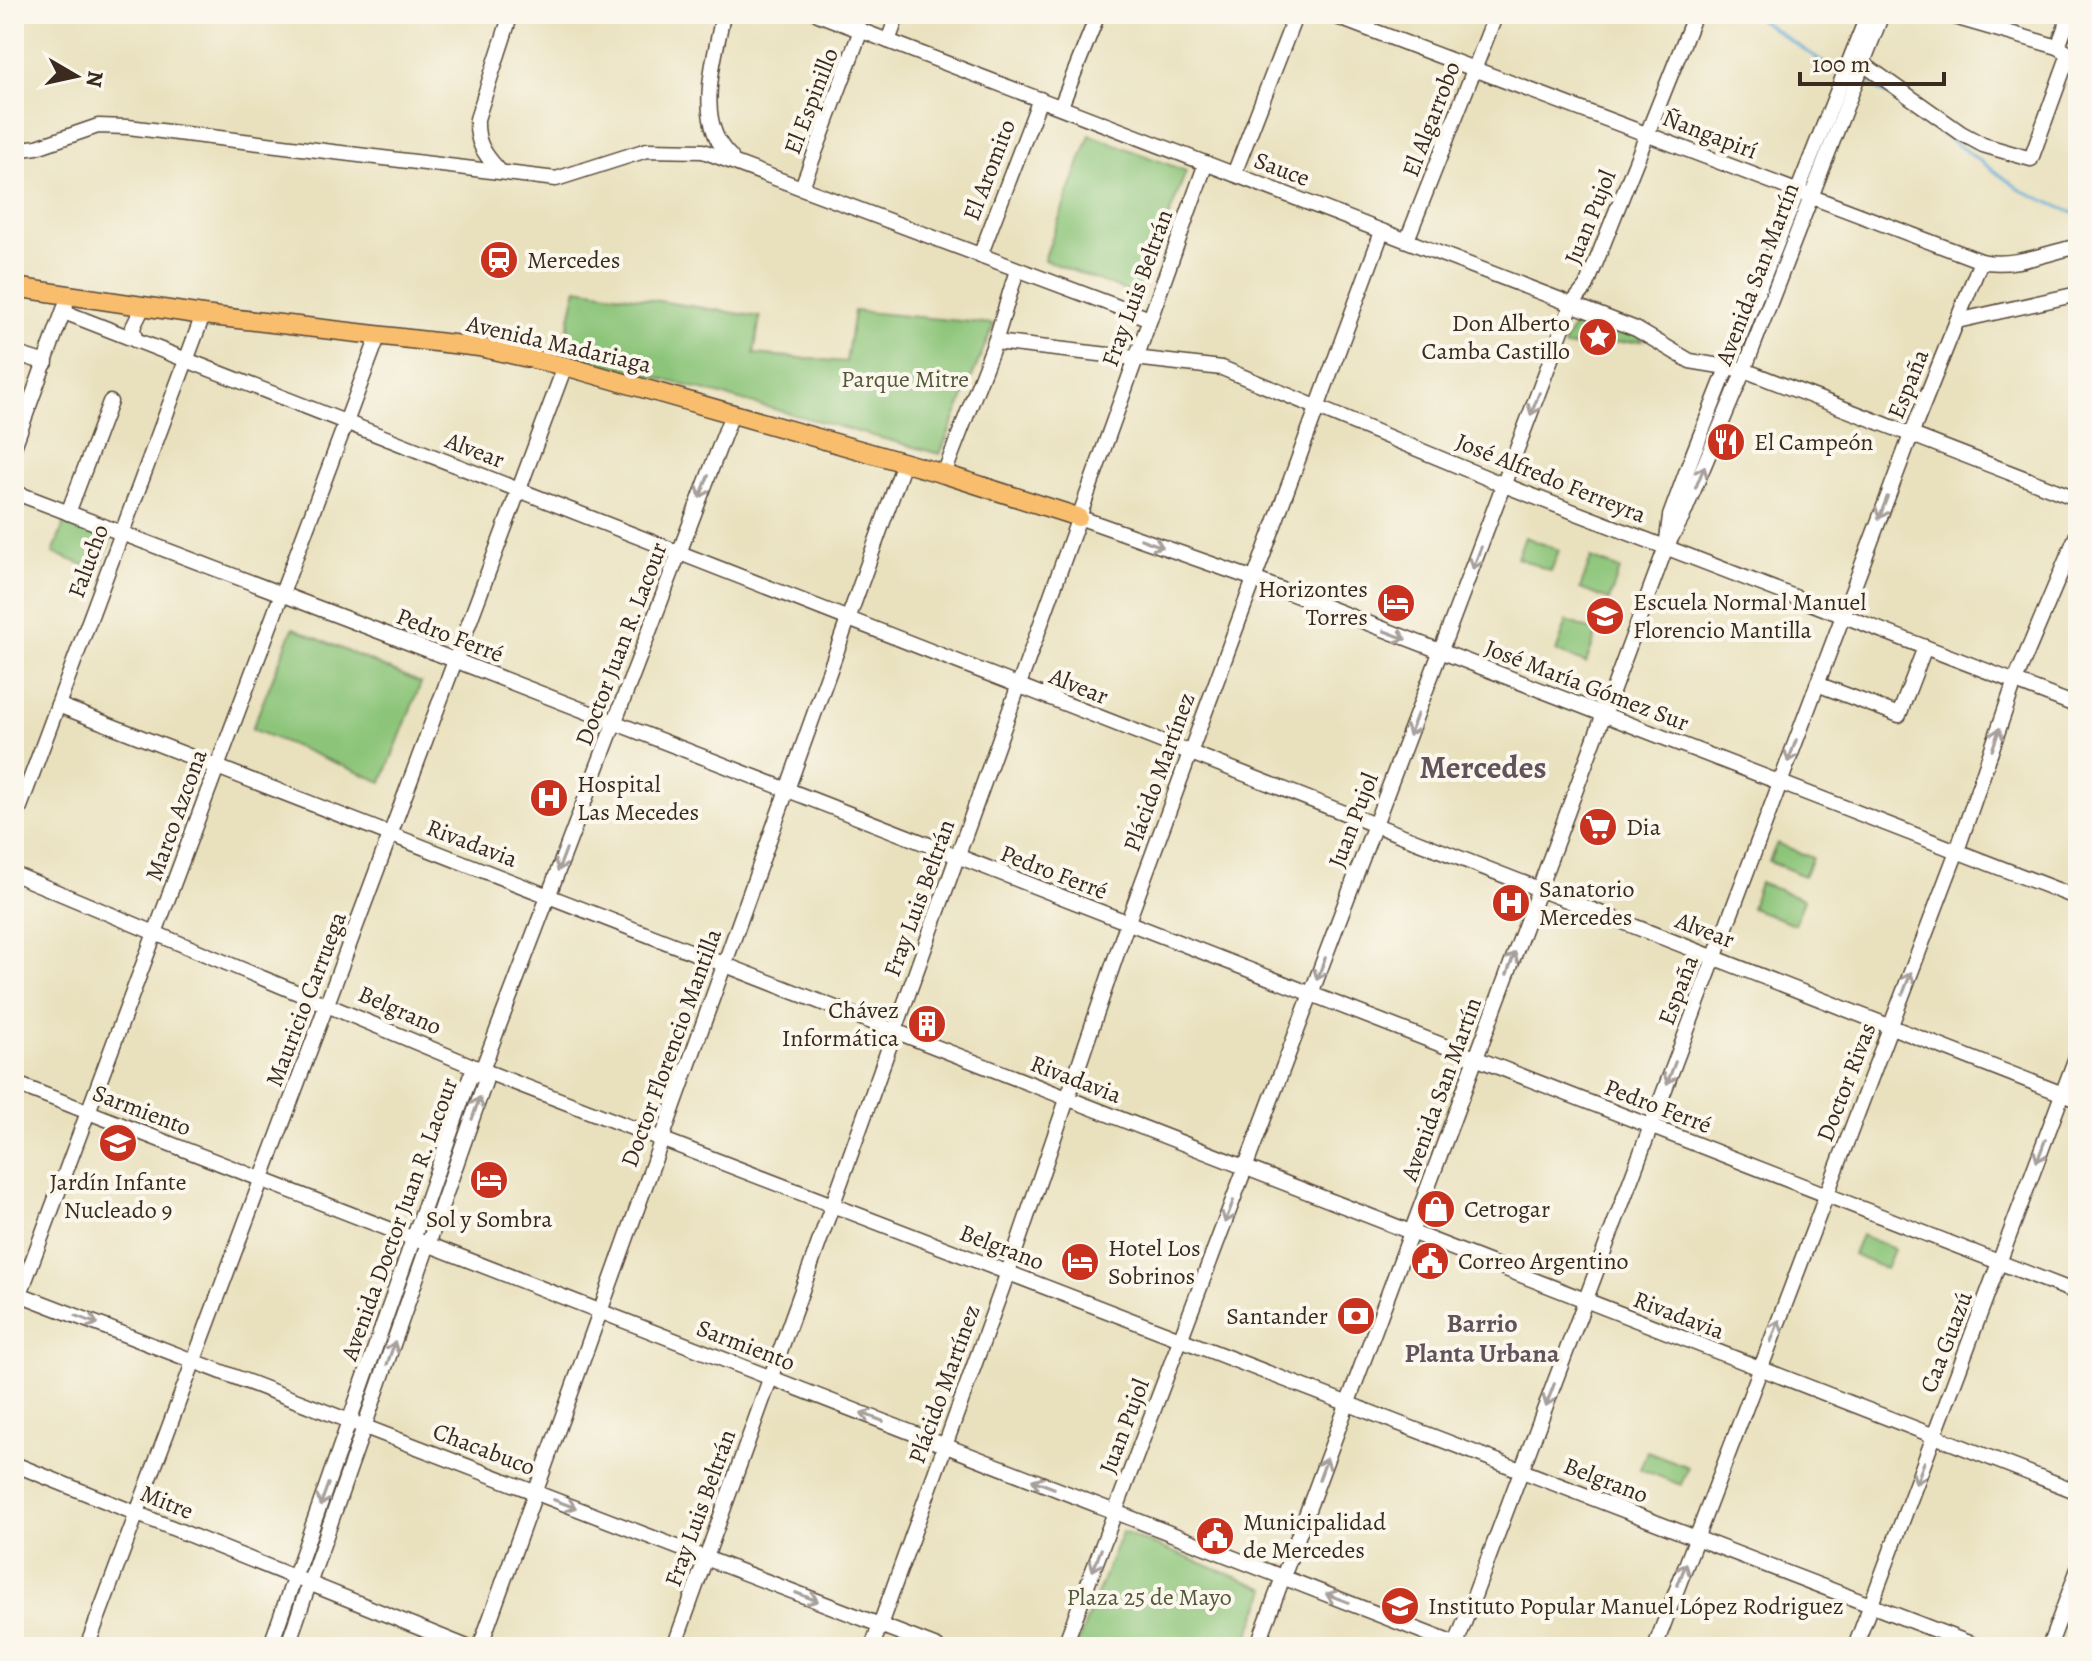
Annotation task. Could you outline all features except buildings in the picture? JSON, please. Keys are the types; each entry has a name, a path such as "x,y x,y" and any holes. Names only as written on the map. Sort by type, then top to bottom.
{"main road":[{"name":"Avenida Madariaga","path":"14,287 66,304 143,307 479,347 565,366 944,474 1078,517"}],"street":[{"path":"498,169 484,154 477,136 477,119 511,14"},
{"path":"723,14 710,95 712,130 716,143 734,160"},
{"name":"Sauce","path":"818,14 1636,329 1690,361 1744,370 2078,499"},
{"path":"888,41 898,14"},
{"path":"1061,106 1098,14"},
{"path":"1234,174 1296,14"},
{"name":"Ñangapirí","path":"1329,14 1981,261 1994,264 2012,262 2078,246"},
{"name":"El Algarrobo","path":"1407,240 1496,14"},
{"name":"Juan Pujol","path":"1064,1647 1572,304 1586,287 1695,14"},
{"name":"Avenida San Martín","path":"1257,1647 1666,547 1682,518 1744,370 1868,14"},
{"name":"Avenida San Martín","path":"1666,547 1670,516 1728,367 1882,14"},
{"path":"1944,14 2068,53"},
{"path":"1862,63 1961,133 1983,145 2031,159 2068,53 2070,14"},
{"name":"El Espinillo","path":"802,187 861,30"},
{"name":"El Aromito","path":"980,256 1040,99"},
{"path":"14,150 37,147 98,126 128,127 498,169 556,179 647,150 686,150 734,160 1150,319"},
{"path":"686,150 706,140 712,130"},
{"name":"Fray Luis Beltrán","path":"674,1647 1206,163"},
{"name":"Plácido Martínez","path":"872,1647 1008,1272 1127,924 1382,232"},
{"name":"España","path":"1458,1646 1843,615 1981,261"},
{"path":"944,474 995,342 1017,270"},
{"path":"1957,321 2078,294"},
{"path":"14,447 66,304"},
{"name":"Alvear","path":"66,304 135,340 187,361 2078,1100"},
{"path":"135,340 133,327 143,307"},
{"name":"Falucho","path":"14,823 203,315"},
{"name":"Marco Azcona","path":"14,1310 17,1293 88,1112 379,334"},
{"name":"José Alfredo Ferreyra","path":"995,342 1222,368 1504,485 2078,706"},
{"path":"14,353 46,363"},
{"name":"Mauricio Carruega","path":"87,1647 565,366"},
{"path":"68,513 110,402"},
{"name":"Doctor Juan R. Lacour","path":"482,1070 732,414"},
{"name":"Doctor Florencio Mantilla","path":"480,1647 904,463"},
{"name":"Pedro Ferré","path":"14,492 615,722 956,858 2078,1293"},
{"name":"José María Gómez Sur","path":"1078,517 1254,579 2078,898"},
{"name":"Doctor Rivas","path":"1655,1647 1957,851 2015,681 2078,532"},
{"path":"1817,684 1899,715 1925,647"},
{"name":"Rivadavia","path":"58,705 1410,1235 2078,1492"},
{"name":"Belgrano","path":"14,874 156,930 482,1070 1979,1647"},
{"name":"Caa Guazú","path":"1855,1647 2078,1052"},
{"name":"Avenida Doctor Juan R. Lacour","path":"287,1647 303,1580 350,1421 485,1082 482,1070"},
{"name":"Sarmiento","path":"14,1083 1458,1646"},
{"name":"Avenida Doctor Juan R. Lacour","path":"270,1647 303,1580 366,1427 421,1242"},
{"name":"Chacabuco","path":"17,1293 937,1647"},
{"name":"Mitre","path":"14,1464 467,1647"},
{"path":"2049,1647 2078,1569"}],"green space":[{"path":"1090,135 1186,171 1139,296 1044,260"},
{"name":"Parque Mitre","path":"577,288 760,317 754,354 846,362 854,311 994,324 940,454 562,352"},
{"path":"1583,312 1635,330 1643,341 1565,347 1563,344"},
{"path":"67,516 113,534 99,571 53,553"},
{"path":"1525,537 1559,550 1551,571 1517,558"},
{"path":"1591,558 1620,569 1609,600 1580,589"},
{"path":"1567,621 1597,632 1586,663 1556,652"},
{"path":"293,628 421,683 382,782 252,729"},
{"path":"1777,843 1812,858 1804,876 1769,861"},
{"path":"1760,883 1804,899 1795,924 1751,908"},
{"path":"1861,1235 1894,1249 1886,1269 1853,1255"},
{"path":"1647,1451 1688,1467 1681,1485 1640,1469"},
{"name":"Plaza 25 de Mayo","path":"1122,1532 1267,1589 1244,1647 1076,1647"}],"waterway":[{"path":"1751,14 1832,68"},
{"path":"1861,82 1883,92 2021,190 2078,215"}],"place":[{"name":"Mercedes","path":"499,260"},
{"name":"Don Alberto Camba Castillo","path":"1598,337"},
{"name":"El Campeón","path":"1726,442"},
{"name":"Horizontes Torres","path":"1396,603"},
{"name":"Escuela Normal Manuel Florencio Mantilla","path":"1605,616"},
{"name":"Hospital Las Mecedes","path":"549,798"},
{"name":"Dia","path":"1598,827"},
{"name":"Sanatorio Mercedes","path":"1511,903"},
{"name":"Chávez Informática","path":"927,1024"},
{"name":"Jardín Infante Nucleado 9","path":"118,1143"},
{"name":"Sol y Sombra","path":"489,1180"},
{"name":"Cetrogar","path":"1436,1209"},
{"name":"Correo Argentino","path":"1430,1261"},
{"name":"Hotel Los Sobrinos","path":"1080,1262"},
{"name":"Santander","path":"1356,1316"},
{"name":"Municipalidad de Mercedes","path":"1215,1536"},
{"name":"Instituto Popular Manuel López Rodriguez","path":"1400,1606"}],"district":[{"name":"Mercedes","path":"1483,767"},
{"name":"Barrio Planta Urbana","path":"1482,1338"}]}
